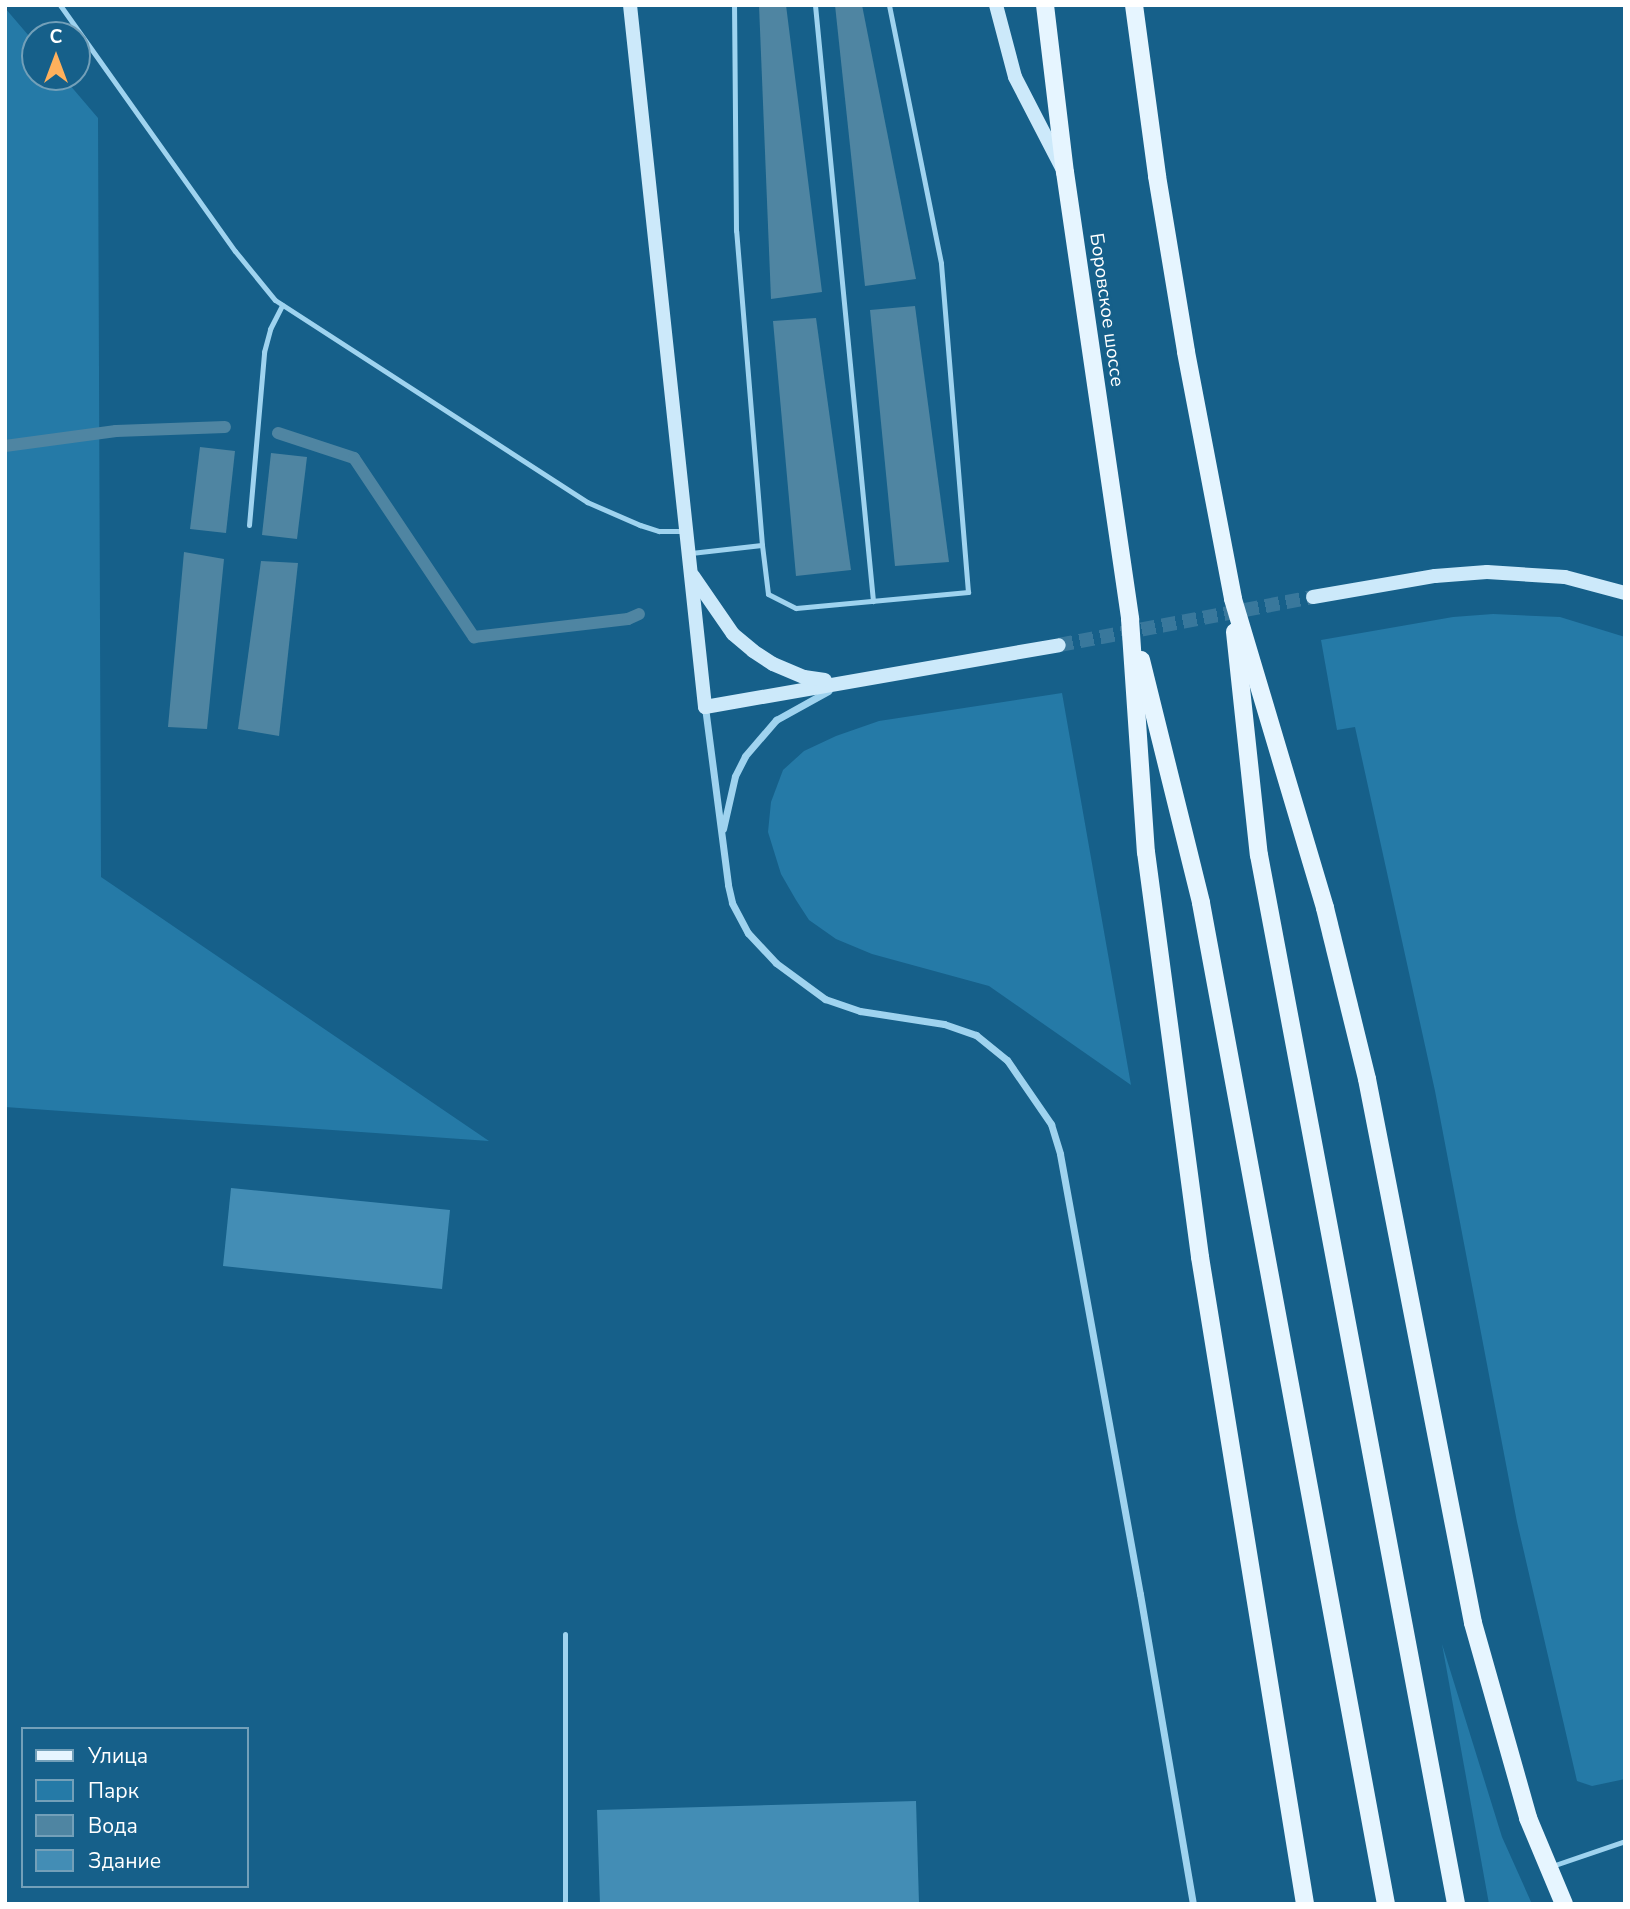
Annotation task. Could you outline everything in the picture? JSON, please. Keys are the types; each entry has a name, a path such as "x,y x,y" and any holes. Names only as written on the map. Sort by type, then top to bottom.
{"main road":[{"name":"Боровское шоссе","path":"1045,5 1065,172 1130,619"},
{"path":"1134,5 1157,176 1186,352 1233,599 1258,844 1456,1904"},
{"path":"1233,599 1325,908 1367,1079 1473,1623 1515,1778 1564,1904"},
{"path":"1130,619 1201,903 1386,1904"},
{"path":"1130,619 1146,852 1198,1244 1305,1904"}],"street":[{"path":"631,5 687,553 732,904 748,933 776,963 808,988 843,1006 933,1021 976,1035 1007,1060 1051,1124 1060,1154 1193,1904"},
{"path":"996,5 1015,77 1065,172"},
{"path":"690,570 727,627 753,651 774,664 808,678 854,680"},
{"path":"1313,597 1435,576 1487,572 1565,578 1625,593"},
{"path":"705,707 1059,645"},
{"path":"722,837 735,776 761,736 793,709 854,680"}],"lane":[{"path":"60,5 235,251 282,305 593,505 640,525 659,530 685,531"},
{"path":"734,5 736,231 762,545 768,594 796,608 968,592 941,263 889,5"},
{"path":"815,5 873,601"},
{"path":"249,525 264,352 270,329 282,305"},
{"path":"687,553 762,545"},
{"path":"565,1634 565,1904"},
{"path":"1549,1867 1625,1841"}],"green space":[{"path":"5,8 21,27 21,91 75,91 98,118 101,877 489,1141 5,1107"},
{"path":"1493,614 1560,617 1625,637 1625,1779 1592,1786 1577,1781 1517,1522 1435,1091 1355,727 1337,730 1321,640 1453,617"},
{"path":"1062,693 1131,1085 989,986 872,954 836,939 809,920 796,900 781,874 768,832 771,802 783,770 804,751 879,721"},
{"path":"1442,1644 1502,1837 1532,1904 1489,1904"}],"water":[{"path":"759,5 786,5 822,292 771,299"},
{"path":"835,5 862,5 916,279 865,286"},
{"path":"915,306 949,562 895,566 870,310"},
{"path":"816,318 851,570 796,576 773,321"},
{"path":"200,447 235,451 226,533 190,529"},
{"path":"271,453 307,457 297,539 262,535"},
{"path":"184,552 224,559 207,729 168,727"},
{"path":"261,561 298,563 279,736 238,729"}],"building":[{"path":"231,1188 450,1210 442,1289 223,1266"},
{"path":"916,1801 919,1904 600,1904 597,1810"}],"waterway":[{"path":"5,446 116,431 225,427"},
{"path":"278,433 354,458 474,637 628,619 639,614"}],"tunnel":[{"path":"1059,645 1313,597"}]}
